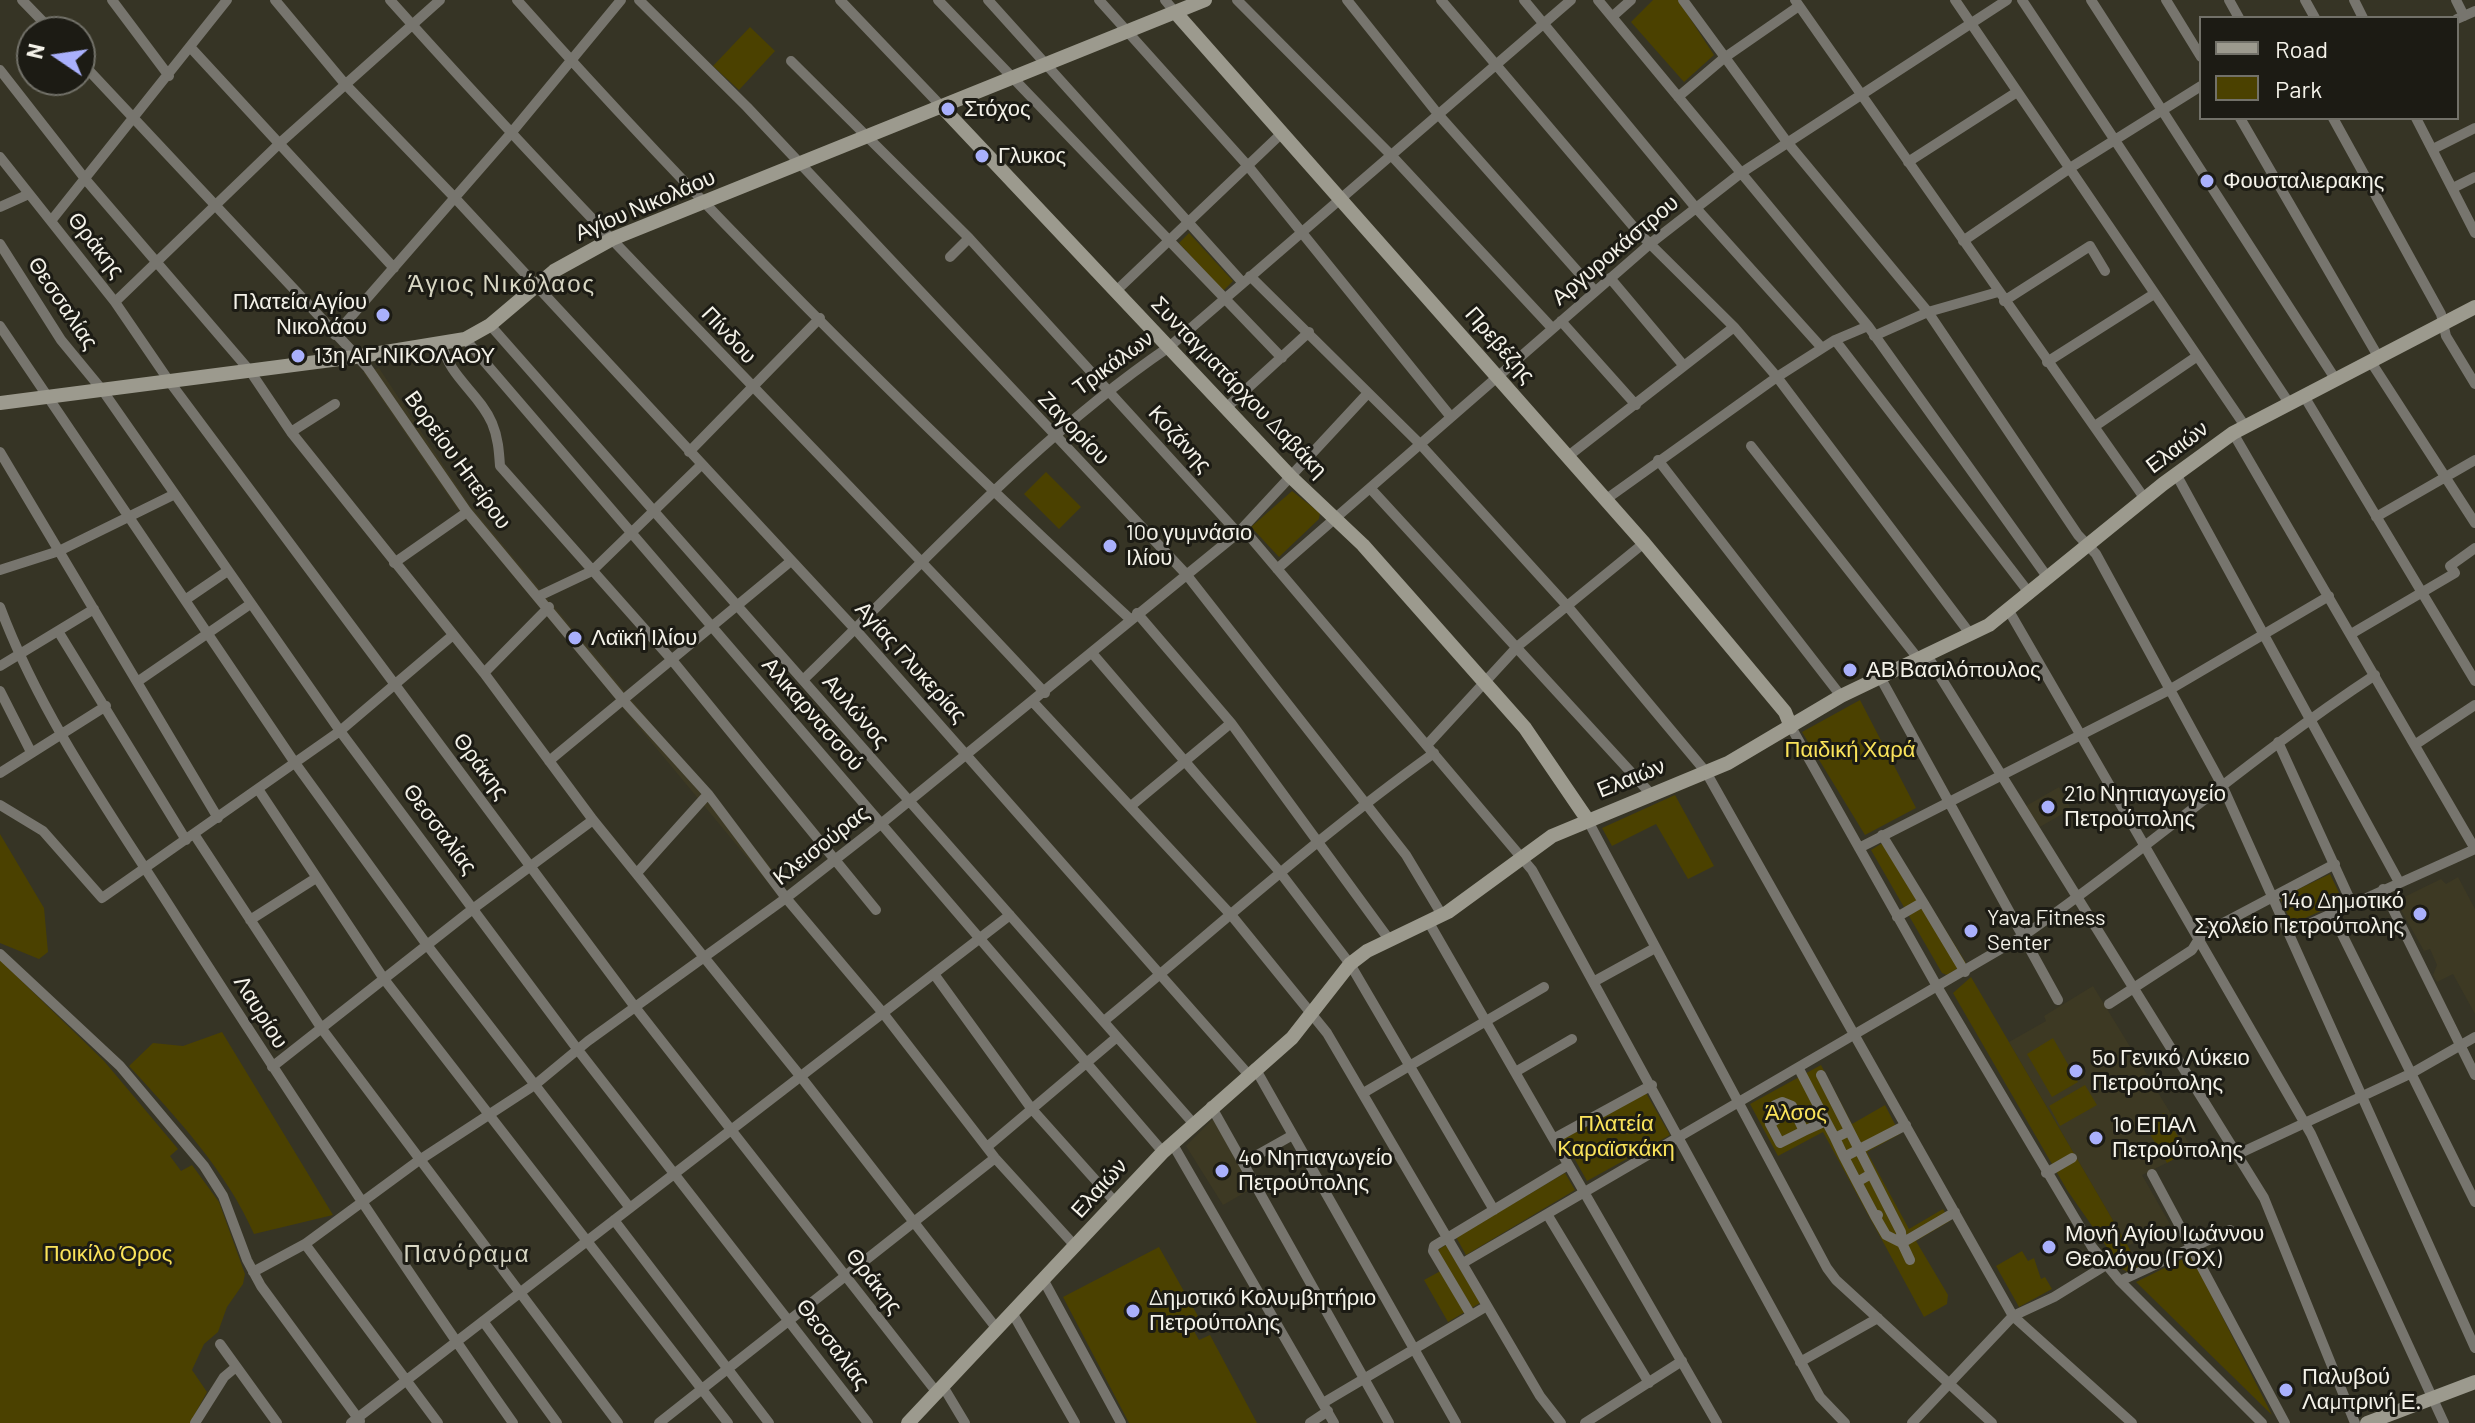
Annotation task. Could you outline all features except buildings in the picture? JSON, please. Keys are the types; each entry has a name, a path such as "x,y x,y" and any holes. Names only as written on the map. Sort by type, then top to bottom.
{"street":[{"path":"22,0 38,16"},
{"path":"112,0 169,76"},
{"path":"51,221 227,0"},
{"name":"Αγίας Γλυκερίας","path":"275,0 345,84 455,198 855,629 1161,974 1252,1071 1456,1423"},
{"name":"Πίνδου","path":"390,0 752,389 924,562 1045,693"},
{"path":"115,302 281,142 440,0"},
{"path":"517,0 705,203 994,493 1134,616 1231,723 1388,938"},
{"path":"335,335 512,132 621,0"},
{"name":"Ζαγορίου","path":"639,0 801,164 1052,435 1186,574 1363,804 1406,855 1487,1021 1717,1423"},
{"path":"938,0 1282,358"},
{"path":"988,0 1190,224 1247,280 1309,332 1420,444 1569,608 1706,772 2013,1316 2132,1423"},
{"path":"1099,0 1248,166 1451,417"},
{"name":"Αγίου Νικολάου","path":"0,403 355,357 465,339 490,325 534,286 612,239 1127,32 1170,6 1205,0"},
{"path":"1237,0 1636,405"},
{"path":"1347,0 1438,114 1595,291"},
{"path":"1441,0 1638,232 1734,327 1777,377 1971,635"},
{"path":"1524,0 1696,208 1822,348"},
{"name":"Τρικάλων","path":"803,680 1052,435 1108,388 1169,347 1571,0"},
{"path":"1598,0 1871,331 2048,578"},
{"path":"1613,16 1631,0"},
{"path":"1683,0 1787,142 1928,312 2088,546 2222,785 2475,1348"},
{"path":"1955,0 2196,357 2475,849 2289,933"},
{"name":"Αργυροκάστρου","path":"1277,569 1651,243 1741,173 2007,0"},
{"path":"2022,0 2289,403"},
{"path":"2091,0 2336,380"},
{"path":"2166,0 2199,54"},
{"path":"2456,0 2468,16"},
{"name":"Συνταγματάρχου Δαβάκη","path":"845,2 1291,477 1336,517 1525,728 1587,819"},
{"path":"1678,97 1797,3 2145,499"},
{"name":"Πρεβέζης","path":"1170,6 1342,197 1644,543 1785,712 1791,727"},
{"path":"191,48 394,268"},
{"name":"Κοζάνης","path":"791,61 866,139 969,238 1238,533 1246,532 1521,856 1595,981 1800,1362 1820,1397 1845,1423"},
{"path":"0,70 86,180 250,371 291,432 484,673 593,820 801,1077 997,1329"},
{"name":"Βορείου Ηπείρου","path":"96,78 367,367 467,512 549,607 623,700 708,794 786,898 883,1013 995,1158 1076,1247"},
{"path":"1963,241 2070,168 2199,87"},
{"path":"1908,162 2017,92"},
{"path":"2244,120 2375,360 2444,478 2475,523"},
{"path":"2334,120 2446,336 2475,384"},
{"path":"2417,120 2475,233"},
{"path":"2433,149 2475,128"},
{"path":"1116,291 1190,224 1283,132"},
{"name":"Θράκης","path":"0,157 115,302 169,381 635,1007 845,1277 965,1423"},
{"path":"2453,188 2475,177"},
{"path":"0,207 29,194"},
{"path":"950,257 969,238"},
{"name":"Θεσσαλίας","path":"0,244 61,340 103,391 249,605 340,731 578,1050 868,1423"},
{"path":"1605,500 1777,377 1835,340 1928,312 2001,296 2090,246 2105,271"},
{"path":"1610,278 1684,366"},
{"path":"2047,362 2154,294"},
{"name":"Ελαιών","path":"908,1423 1168,1147 1211,1106 1292,1038 1350,964 1388,938 1435,918 1521,856 1587,819 1748,753 1841,696 1971,635 2009,611 2176,474 2239,430 2475,307"},
{"path":"689,452 820,318"},
{"name":"Αυλώνος","path":"490,325 1193,1123"},
{"path":"0,326 295,763 427,945 630,1208"},
{"path":"1567,457 1734,327"},
{"path":"1226,408 1309,332"},
{"name":"Αλικαρνασσού","path":"465,339 1086,1063 1168,1147 1334,1423"},
{"path":"1835,340 2030,594"},
{"path":"442,344 446,361 491,420 498,442 500,466 672,660 876,910"},
{"path":"2095,426 2196,357"},
{"name":"Κλεισούρας","path":"253,1272 305,1244 418,1161 536,1084 635,1007 786,898 967,756 1238,533 1368,393"},
{"path":"2304,396 2420,594 2475,681"},
{"path":"291,432 335,404"},
{"path":"1751,446 1924,659 2236,1155 2274,1217 2355,1423"},
{"path":"0,452 218,818"},
{"path":"1658,460 1841,696"},
{"path":"2376,517 2475,460"},
{"path":"539,596 592,571 701,465"},
{"path":"2176,474 2399,882"},
{"path":"1370,488 1650,793"},
{"path":"0,570 59,551 173,495"},
{"path":"394,563 467,512"},
{"path":"1104,1021 1232,916 1279,871 1430,749 1518,646 1569,608 1644,543"},
{"path":"2351,634 2455,573 2450,566 2475,548"},
{"path":"549,761 791,561"},
{"path":"185,600 226,572"},
{"path":"1859,848 2169,690 2329,596"},
{"path":"137,682 249,605"},
{"name":"Λαυρίου","path":"0,607 17,653 61,734 272,1067 513,1423"},
{"path":"484,673 549,607"},
{"path":"0,666 94,609"},
{"path":"2009,611 2200,937 2304,1122 2444,1423"},
{"path":"58,631 190,837 250,920 322,1029 418,1161 618,1423"},
{"path":"0,805 43,831 102,898 340,731 453,635"},
{"path":"1092,653 1279,871 1350,964 1494,1210"},
{"path":"1463,1263 2023,936 2077,899 2310,718 2375,675"},
{"path":"1880,677 2058,1000"},
{"path":"0,691 31,752"},
{"path":"1033,702 1232,916 1313,1015 1365,1092 1540,1396 1561,1423"},
{"path":"2416,744 2475,705"},
{"path":"0,773 106,706"},
{"path":"1131,806 1231,723"},
{"path":"1791,727 2046,1173 2106,1265 2262,1423"},
{"path":"2278,742 2352,904"},
{"path":"258,789 384,979 486,1115 589,1240 728,1423"},
{"path":"637,873 708,794"},
{"path":"1587,819 1827,1268 1992,1423"},
{"path":"272,1067 474,908 593,820"},
{"path":"1882,835 1965,972"},
{"path":"2109,1004 2192,950 2200,937 2335,864"},
{"path":"250,920 316,878"},
{"path":"2383,889 2475,1075"},
{"path":"1897,917 1923,902"},
{"path":"2332,914 2475,1202"},
{"path":"0,954 120,1066 204,1166 223,1196 253,1272 357,1421 1010,915"},
{"path":"1595,981 1655,948"},
{"path":"934,974 1031,1108 1115,1202"},
{"path":"1365,1092 1544,987"},
{"path":"987,1147 1117,1037"},
{"path":"2236,1155 2412,1073 2475,1037"},
{"path":"1517,1071 1572,1039"},
{"path":"1813,1060 1901,1232 1902,1243 1910,1260"},
{"path":"1799,1069 1886,1235 1902,1243"},
{"path":"1806,1083 1821,1075"},
{"path":"1555,1138 1652,1085"},
{"path":"1804,1131 1792,1106 1782,1102 1775,1105 1780,1117 1770,1124 1780,1143 1826,1121"},
{"path":"1211,1106 1389,1423"},
{"path":"1844,1157 1906,1125"},
{"path":"1835,1138 1849,1131"},
{"path":"1758,1139 1774,1132"},
{"path":"1243,1163 1291,1136"},
{"path":"664,1421 995,1158"},
{"path":"2046,1173 2072,1158"},
{"path":"1471,1315 1433,1251 1447,1237 1568,1165"},
{"path":"1857,1182 1871,1174"},
{"path":"2152,1174 2285,1423"},
{"path":"1875,1216 1889,1209"},
{"path":"1902,1243 1955,1212"},
{"path":"1547,1214 1649,1383"},
{"path":"614,1220 769,1423"},
{"path":"2120,1281 2230,1230"},
{"path":"305,1244 438,1423"},
{"path":"1912,1423 2013,1316 2054,1297 2106,1265"},
{"path":"1044,1281 1121,1423"},
{"path":"1310,1423 1364,1378 1487,1306"},
{"path":"1013,1314 1075,1423"},
{"path":"1800,1362 1878,1318"},
{"path":"483,1321 557,1423"},
{"path":"220,1344 277,1423"},
{"path":"1585,1423 1682,1361"},
{"path":"195,1423 224,1377 236,1367"},
{"path":"2367,1423 2475,1382"}],"shaded area":[{"name":"Λαϊκή Ιλίου","path":"379,368 469,504 783,882 774,890 456,507 363,372"},
{"name":"21ο Νηπιαγωγείο Πετρούπολης","path":"2059,787 2071,809 2038,828 2026,806"},
{"path":"2458,877 2475,909 2475,1014 2453,974 2437,982 2433,975 2437,965 2430,949 2424,951 2396,901 2441,879 2446,884"},
{"path":"2093,986 2193,1150 2142,1175 2170,1224 2128,1246 2009,1042 2046,1021 2044,1016"},
{"name":"4ο Νηπιαγωγείο Πετρούπολης","path":"1214,1118 1251,1189 1223,1205 1186,1146"}],"green space":[{"path":"1653,0 1678,0 1714,55 1684,82 1631,22"},
{"path":"750,27 775,51 739,90 713,66"},
{"path":"1189,233 1233,281 1223,291 1179,243"},
{"path":"1046,472 1081,507 1059,529 1024,494"},
{"path":"1292,491 1320,513 1319,519 1279,557 1251,527"},
{"name":"Παιδική Χαρά","path":"1860,700 1916,808 1865,835 1802,732"},
{"path":"1675,795 1714,866 1688,879 1656,824 1612,846 1602,828"},
{"path":"0,834 44,908 48,952 39,959 0,943"},
{"path":"1889,839 1966,963 1947,975 1942,973 1871,850"},
{"path":"2330,874 2343,901 2292,924 2280,898"},
{"name":"Ποικίλο Όρος","path":"0,960 104,1061 178,1149 170,1156 181,1171 192,1165 219,1202 245,1274 243,1284 227,1307 218,1332 204,1344 192,1370 207,1392 190,1423 0,1423"},
{"path":"1971,977 2139,1268 2128,1272 2122,1269 2067,1190 1953,993"},
{"path":"222,1032 333,1215 254,1234 215,1166 129,1066 153,1043 183,1046"},
{"path":"2053,1038 2078,1082 2052,1097 2027,1054"},
{"name":"Άλσος","path":"1821,1065 1852,1124 1885,1105 1900,1134 1867,1152 1909,1229 1943,1209 1950,1221 1916,1241 1948,1295 1947,1304 1924,1317 1823,1132 1778,1156 1750,1104"},
{"path":"2085,1085 2097,1105 2060,1126 2049,1106"},
{"name":"Πλατεία Καραϊσκάκη","path":"1645,1091 1670,1135 1587,1181 1563,1138"},
{"path":"2164,1113 2187,1152 2167,1163 2144,1124"},
{"path":"1565,1173 1575,1190 1466,1255 1456,1237"},
{"path":"1446,1245 1480,1303 1448,1322 1424,1280 1446,1268 1436,1251"},
{"path":"1159,1247 1203,1325 1194,1331 1199,1340 1210,1335 1257,1423 1129,1423 1063,1297"},
{"path":"2022,1251 2028,1261 2034,1258 2041,1279 2045,1277 2052,1289 2019,1307 1996,1266"},
{"path":"2191,1255 2272,1415 2136,1282"}],"place":[{"name":"Στόχος","path":"948,109"},
{"name":"Γλυκος","path":"982,156"},
{"name":"Φουσταλιερακης","path":"2207,181"},
{"name":"Πλατεία Αγίου Νικολάου","path":"383,315"},
{"name":"13η ΑΓ.ΝΙΚΟΛΑΟΥ","path":"298,356"},
{"name":"10ο γυμνάσιο Ιλίου","path":"1110,546"},
{"name":"Λαϊκή Ιλίου","path":"575,638"},
{"name":"ΑΒ Βασιλόπουλος","path":"1850,670"},
{"name":"21ο Νηπιαγωγείο Πετρούπολης","path":"2048,807"},
{"name":"14ο Δημοτικό Σχολείο Πετρούπολης","path":"2420,914"},
{"name":"Yava Fitness Senter","path":"1971,931"},
{"name":"5ο Γενικό Λύκειο Πετρούπολης","path":"2076,1071"},
{"name":"1ο ΕΠΑΛ Πετρούπολης","path":"2096,1138"},
{"name":"4ο Νηπιαγωγείο Πετρούπολης","path":"1222,1171"},
{"name":"Μονή Αγίου Ιωάννου Θεολόγου (ΓΟΧ)","path":"2049,1247"},
{"name":"Δημοτικό Κολυμβητήριο Πετρούπολης","path":"1133,1311"},
{"name":"Παλυβού Λαμπρινή Ε.","path":"2286,1390"}],"district":[{"name":"Άγιος Νικόλαος","path":"502,284"},
{"name":"Πανόραμα","path":"467,1254"}]}
